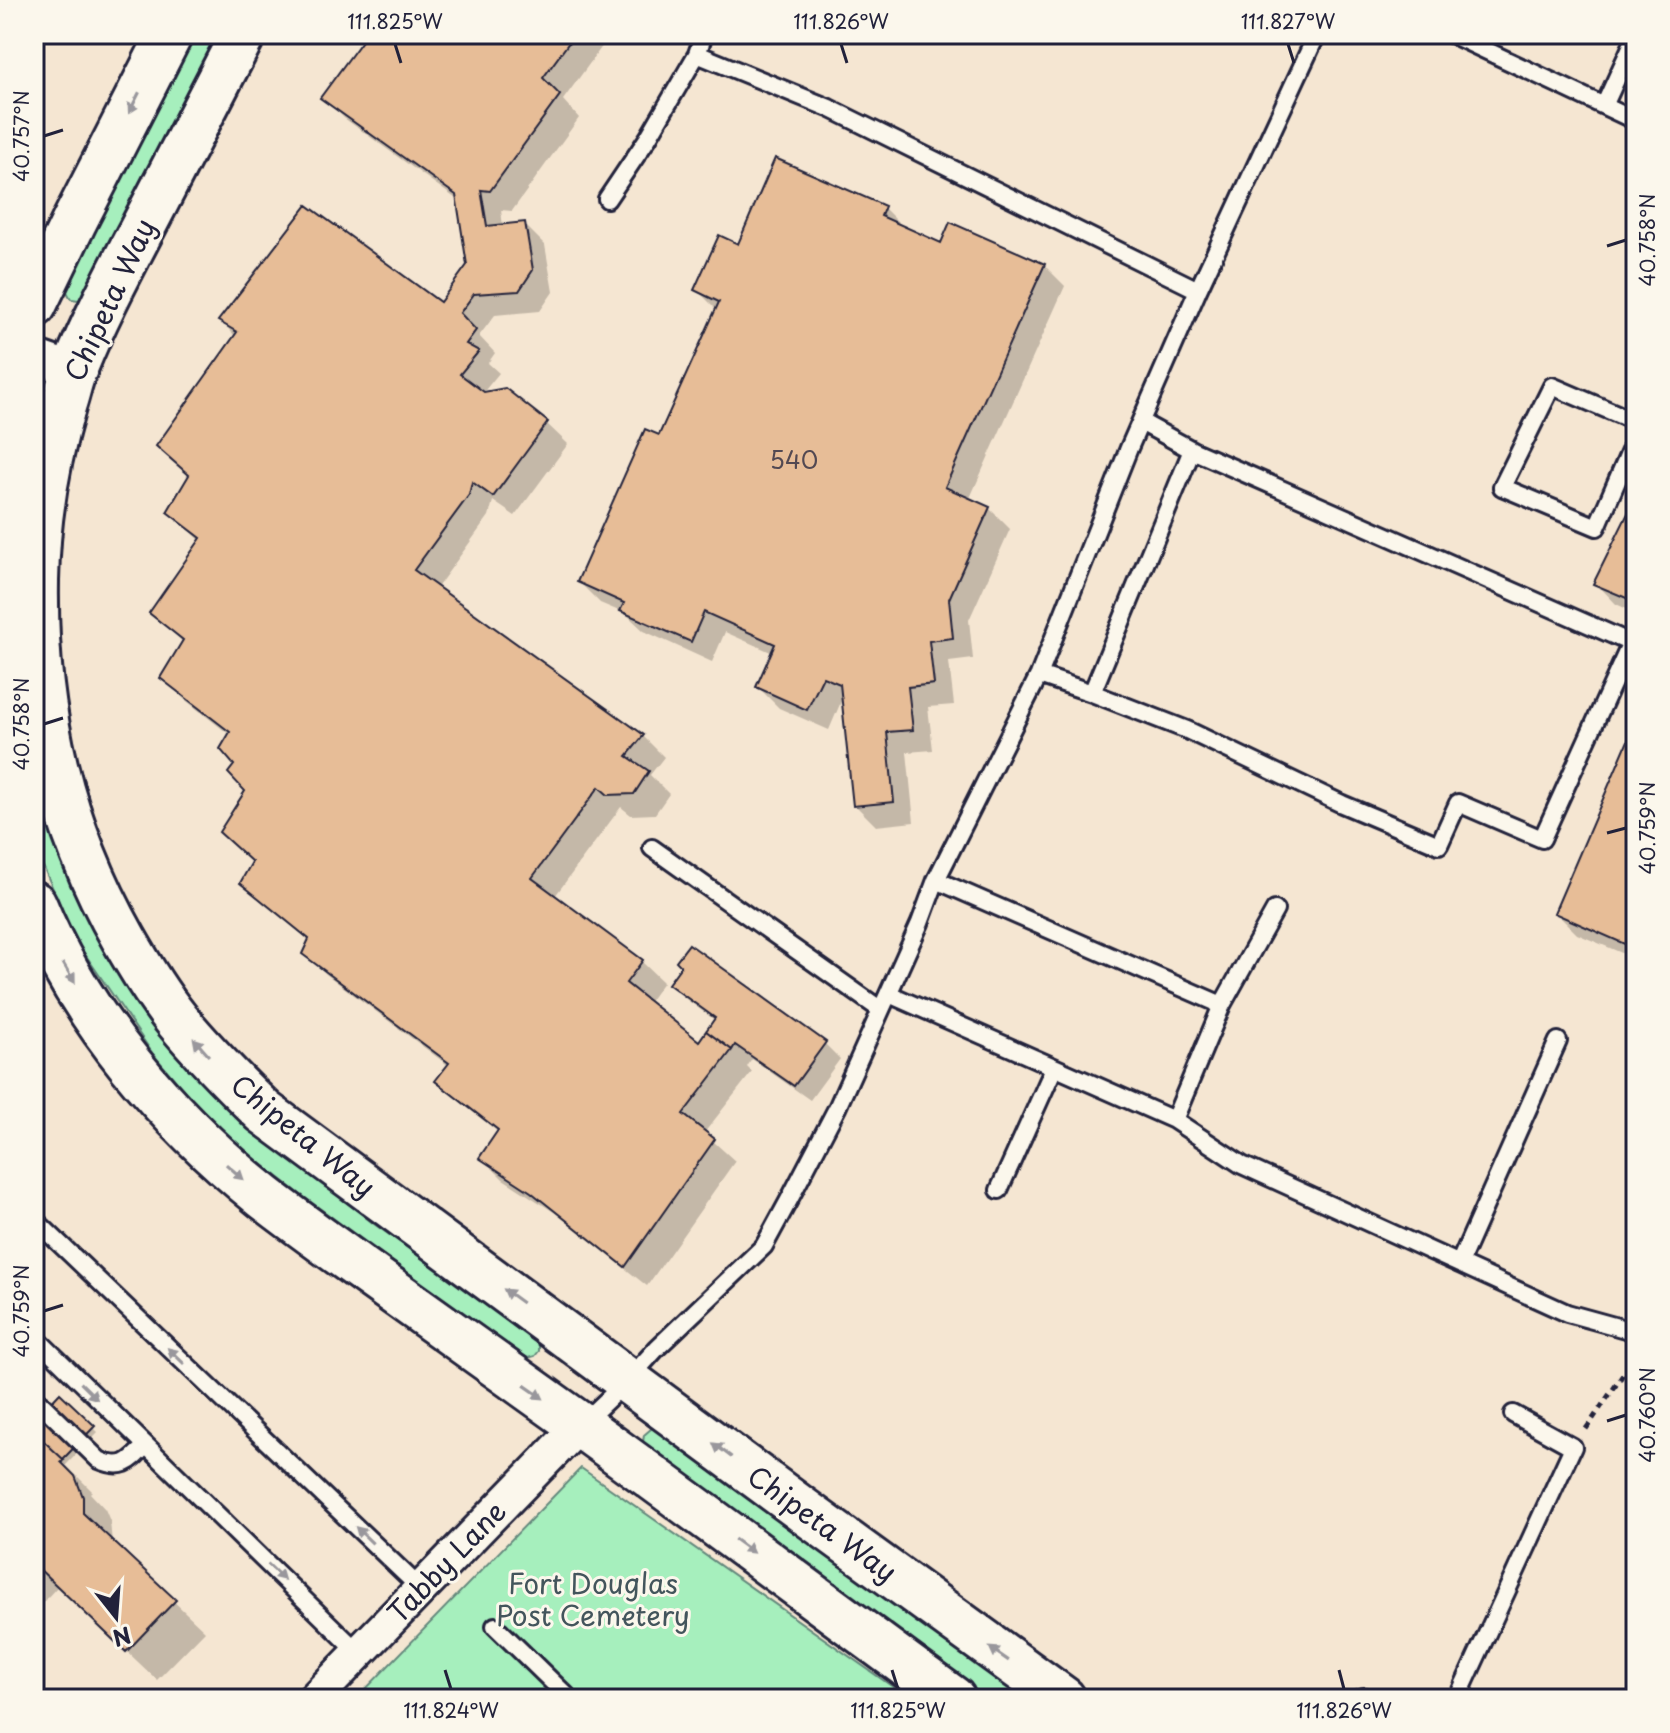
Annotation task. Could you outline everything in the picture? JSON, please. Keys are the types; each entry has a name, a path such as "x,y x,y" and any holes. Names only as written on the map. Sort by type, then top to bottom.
{"street":[{"path":"34,305 170,34"},
{"name":"Chipeta Way","path":"243,34 114,282 54,363 57,427 45,484 37,549 35,615 39,674 46,731 61,792 81,852 107,908 139,964 176,1018 219,1068 264,1112 1063,1699"},
{"path":"34,904 64,965 132,1067 171,1112 264,1197 953,1699"},
{"name":"Tabby Lane","path":"314,1699 580,1425"}],"lane":[{"path":"607,199 648,138 697,54 704,34"},
{"path":"580,1425 764,1246 837,1108 920,923 936,880 1039,675 1198,290 1317,34"},
{"path":"1451,34 1636,121"},
{"path":"1604,106 1636,36"},
{"path":"697,54 829,108 1198,290"},
{"path":"1636,422 1552,386 1502,487 1597,527 1636,437"},
{"path":"1039,675 1187,730 1342,804 1439,845 1458,803 1542,839 1631,643 1192,450 1141,422"},
{"path":"1092,693 1192,450"},
{"path":"652,848 881,1010"},
{"path":"936,880 1222,1005"},
{"path":"1174,1120 1222,1005 1275,910"},
{"path":"889,994 1174,1120 1242,1165 1567,1313 1636,1332"},
{"path":"1459,1264 1558,1041"},
{"path":"999,1190 1054,1068"},
{"path":"34,1219 421,1589"},
{"path":"34,1336 359,1653"},
{"path":"34,1397 99,1460 112,1466 123,1465 133,1459 145,1446"},
{"path":"1457,1699 1573,1447 1513,1414"},
{"path":"495,1626 570,1699"},
{"path":"1358,1699 1369,1699"}],"path":[{"path":"1573,1447 1635,1357"}],"shaded area":[{"path":"34,34 1636,34 1636,1699 34,1699"}],"green space":[{"path":"195,34 220,34 84,297 71,299 66,290 72,272"},
{"path":"34,770 46,813 87,916 151,1020 179,1056 229,1110 374,1224 533,1336 539,1344 535,1356 528,1358 508,1346 236,1144 153,1054 76,941 38,855 34,842"},
{"path":"652,1428 660,1429 1030,1699 987,1699 645,1446 644,1435"},
{"name":"Fort Douglas Post Cemetery","path":"581,1468 910,1699 356,1699"}],"building":[{"path":"367,34 575,34 543,78 560,95 490,191 481,190 487,226 525,222 533,270 519,291 474,294 460,313 476,330 466,344 479,351 460,374 484,392 505,388 548,422 493,497 472,482 469,495 414,570 644,735 627,756 649,771 634,794 608,795 599,787 532,878 643,960 626,983 699,1041 706,1031 732,1050 683,1114 715,1139 625,1267 531,1192 479,1158 498,1130 435,1081 449,1063 302,954 309,939 240,883 252,862 219,832 245,791 228,773 234,765 220,749 230,732 160,678 183,640 149,613 201,538 167,512 189,475 156,446 237,332 218,321 307,205 440,302 467,265 456,195 320,98"},
{"path":"775,158 885,206 881,216 941,243 950,222 1045,264 945,487 990,507 949,599 953,638 929,641 934,684 908,687 913,730 887,732 894,802 853,806 840,684 823,677 807,710 756,687 775,644 704,612 691,642 620,611 624,603 577,582 645,429 659,435 719,302 694,290 719,235 738,244"},
{"path":"1636,497 1636,602 1593,584"},
{"path":"1636,722 1636,949 1554,913"},
{"path":"689,944 826,1042 794,1086 735,1045 732,1050 706,1031 715,1018 668,984 681,966 676,961"},
{"path":"60,1393 95,1426 63,1459 34,1432 34,1421"},
{"path":"34,1432 64,1460 61,1462 75,1476 83,1497 83,1513 176,1600 126,1652 34,1564"}]}
